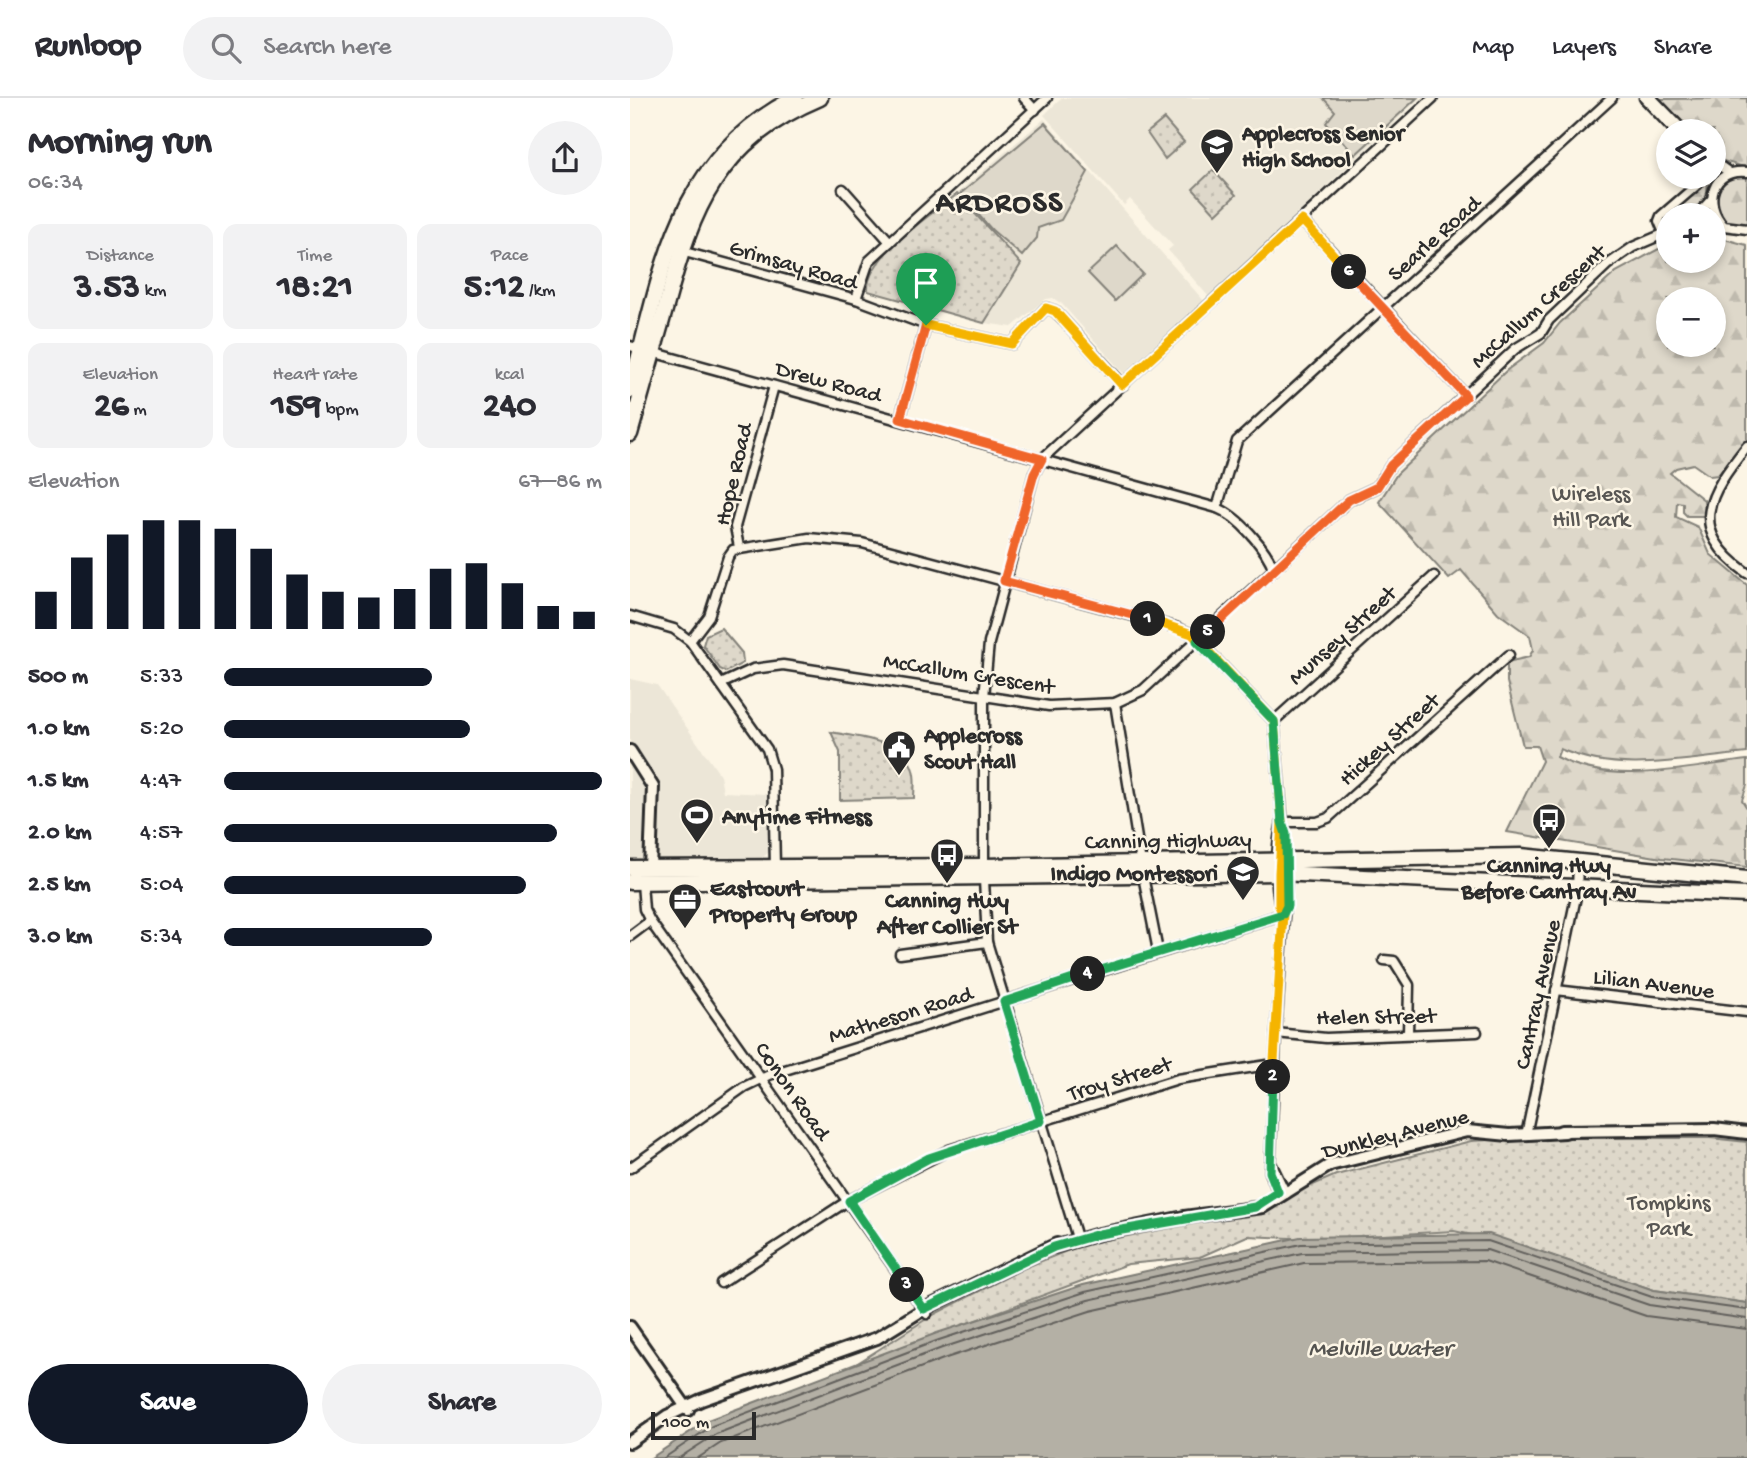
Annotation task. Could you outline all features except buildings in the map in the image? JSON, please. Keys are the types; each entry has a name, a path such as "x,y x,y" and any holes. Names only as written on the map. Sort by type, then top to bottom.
{"highway":[{"path":"630,391 666,261 683,212 696,186 733,142 781,111 820,98"},
{"path":"630,435 641,350 693,218 711,183 793,99"},
{"name":"Canning Highway","path":"636,882 775,875 1283,867 1483,855 1578,861 1747,880"},
{"name":"Canning Highway","path":"1283,867 1577,887 1747,895"},
{"name":"Canning Highway","path":"630,868 775,875"}],"street":[{"path":"1024,98 1035,110"},
{"path":"856,299 867,265 1047,98"},
{"path":"630,1442 709,1399 877,1338 947,1300 1077,1238 987,942 984,873 984,697 989,643 1034,474 1042,459 1433,98"},
{"name":"Searle Road","path":"1217,508 1237,441 1612,98"},
{"path":"1644,98 1664,119"},
{"path":"1652,98 1672,119"},
{"path":"1726,170 1730,173"},
{"path":"1726,175 1747,172"},
{"path":"843,189 890,242"},
{"name":"McCallum Crescent","path":"1676,203 1692,189"},
{"path":"1711,203 1713,189"},
{"path":"1708,203 1711,200"},
{"path":"1302,220 1466,396"},
{"path":"1726,226 1746,231"},
{"name":"McCallum Crescent","path":"721,684 753,669 783,665 813,667 1049,706 1115,703 1143,690 1349,500 1377,487 1391,465 1515,349 1541,333 1549,320 1607,265 1633,247 1656,237"},
{"name":"Grimsay Road","path":"681,251 856,299 926,325 1012,344 1046,308 1055,311 1122,385"},
{"path":"900,419 926,325"},
{"name":"Drew Road","path":"641,350 1217,508 1231,516 1271,560 1274,570"},
{"name":"Hope Road","path":"690,641 709,616 728,557 739,547 736,527 774,386"},
{"path":"1747,446 1716,488 1709,505 1708,524 1724,554 1747,573"},
{"path":"739,547 809,538 883,547 1166,624 1192,634 1274,721 1287,906 1283,914 1271,1163 1282,1193"},
{"name":"Munsey Street","path":"1274,721 1434,576"},
{"path":"630,616 674,629 690,641 771,756 775,875"},
{"name":"Hickey Street","path":"1282,822 1317,822 1328,818 1509,655"},
{"path":"1115,703 1158,951"},
{"path":"630,751 653,786 650,869"},
{"name":"Cantray Avenue","path":"1526,1132 1577,887 1578,861"},
{"name":"Conon Road","path":"636,882 650,921 925,1312"},
{"name":"Matheson Road","path":"630,1168 744,1087 762,1078 1158,951 1283,914"},
{"path":"630,936 650,921"},
{"path":"900,954 987,942"},
{"path":"1384,960 1394,961 1409,985 1408,1034"},
{"name":"Lilian Avenue","path":"1556,990 1747,1012"},
{"name":"Helen Street","path":"1276,1033 1326,1038 1477,1032"},
{"name":"Troy Street","path":"721,1283 849,1201 929,1158 1178,1079 1274,1064"},
{"name":"Dunkley Avenue","path":"1077,1238 1091,1232 1099,1234 1263,1207 1330,1165 1467,1131 1502,1133 1714,1129 1747,1133"},
{"path":"630,1327 688,1409"}],"shaded area":[{"name":"Applecross Senior High School","path":"1062,98 1420,98 1209,297 1168,250 1173,246 1130,199 1124,205 1044,115"},
{"path":"1044,119 1204,301 1124,374 1062,304 1053,298 1046,299 1012,327 984,323 868,291 867,282 880,259"},
{"path":"630,679 657,685 720,775 723,792 767,794 769,852 758,861 630,860"}],"green space":[{"path":"1323,98 1417,98 1355,155 1326,123 1335,111"},
{"path":"1747,98 1747,168 1726,162 1726,119 1677,119 1658,99"},
{"path":"1164,119 1184,142 1165,159 1147,133"},
{"path":"1045,123 1088,172 1061,220 1038,228 1037,238 1022,256 992,230 960,194"},
{"path":"1213,170 1236,195 1216,214 1193,189"},
{"path":"1734,176 1747,177 1747,225 1727,222 1726,203 1717,203 1719,190 1726,189 1726,181"},
{"path":"1707,189 1702,203 1680,203 1694,190"},
{"path":"957,194 1021,264 984,323 868,291 870,278 877,264 888,251"},
{"name":"Wireless Hill Park","path":"1726,239 1747,245 1747,441 1718,475 1710,476 1693,464 1676,468 1670,473 1704,500 1705,516 1687,516 1683,512 1683,503 1677,502 1676,517 1698,527 1710,554 1747,585 1747,753 1652,763 1605,761 1560,749 1557,757 1579,766 1626,773 1675,770 1747,760 1747,785 1742,800 1747,808 1747,867 1662,858 1507,832 1542,761 1537,746 1523,746 1507,682 1507,662 1529,657 1533,650 1530,636 1498,613 1461,570 1449,579 1379,502 1397,474 1507,370 1544,343 1560,323 1616,272 1656,250 1656,273 1726,273"},
{"path":"1117,246 1143,274 1115,301 1088,273"},
{"path":"721,628 742,653 743,663 726,672 720,669 703,645 706,635"},
{"path":"831,732 866,738 900,752 913,770 914,798 840,800 840,752"},
{"name":"Tompkins Park","path":"1524,1138 1710,1138 1747,1142 1747,1303 1654,1290 1523,1246 1454,1231 1313,1239 1247,1236 1200,1257 1128,1264 856,1364 931,1316 1024,1268 1084,1244 1246,1214 1336,1175 1471,1141"}],"water":[{"name":"Melville Water","path":"1489,1234 1654,1290 1747,1303 1747,1458 651,1458 708,1420 937,1333 1083,1285 1300,1237"}],"place":[{"name":"Applecross Senior High School","path":"1217,175"},
{"name":"Applecross Scout Hall","path":"899,777"},
{"name":"Anytime Fitness","path":"697,845"},
{"name":"Canning Hwy Before Cantray Av","path":"1549,850"},
{"name":"Canning Hwy After Collier St","path":"947,885"},
{"name":"Indigo Montessori","path":"1243,902"},
{"name":"Eastcourt Property Group","path":"685,930"}],"district":[{"name":"ARDROSS","path":"1000,201"}],"route":[{"path":"926,325 900,419 1042,459 1034,474 1004,581 1146,618 1192,634 1197,641 1274,721 1282,822 1279,834 1279,906 1283,914 1270,1172 1278,1192 1255,1207 1184,1217 1099,1234 1062,1247 1054,1247 924,1309 849,1201 929,1158 1041,1121 1004,1002 1158,951 1283,914 1287,906 1287,855 1274,721 1236,681 1197,641 1349,500 1377,487 1391,465 1466,396 1302,220 1122,385 1055,311 1046,308 1012,344 926,325"}]}
